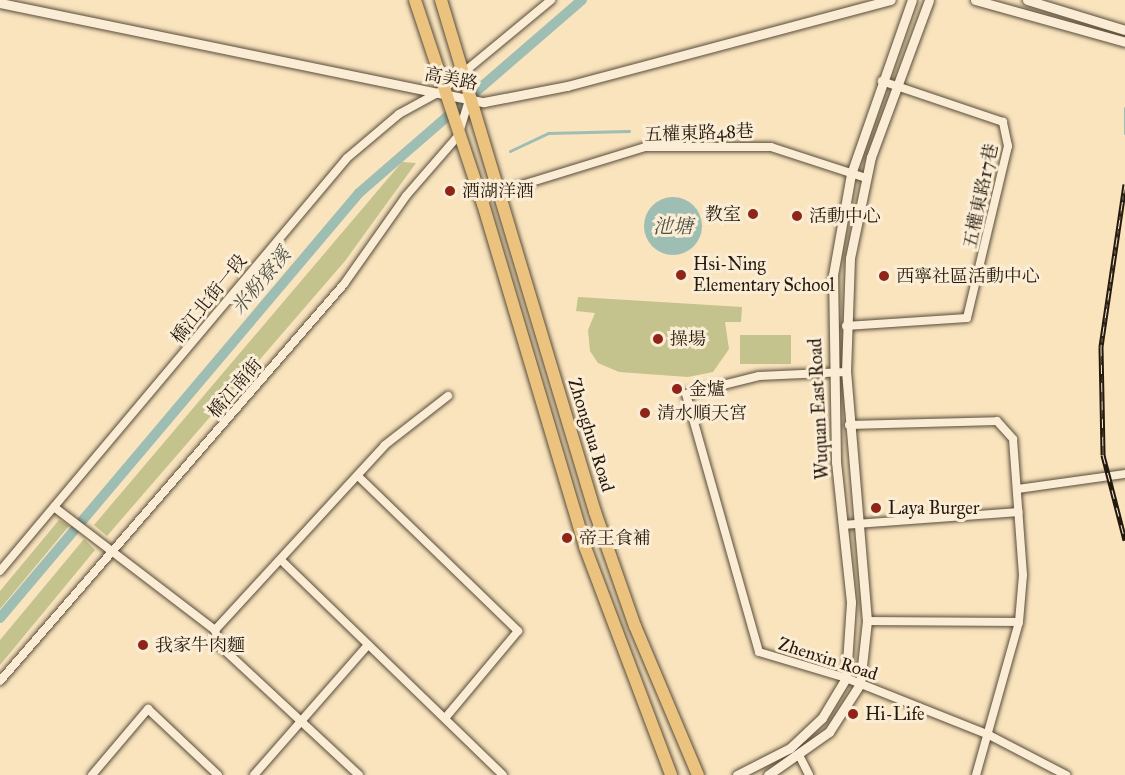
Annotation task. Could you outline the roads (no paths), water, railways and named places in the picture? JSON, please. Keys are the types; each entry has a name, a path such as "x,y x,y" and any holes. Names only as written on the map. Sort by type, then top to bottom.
{"main road":[{"path":"415,0 442,91"},
{"path":"441,0 463,69"},
{"name":"Zhonghua Road","path":"463,69 469,99 599,523 635,626 698,775"},
{"name":"Zhonghua Road","path":"442,91 458,136 585,547 672,775"}],"street":[{"name":"橋江北街一段","path":"0,571 347,158 399,114 442,91 463,69 551,0"},
{"name":"高美路","path":"0,3 225,53 442,91 484,102 567,86 891,0"},
{"name":"Wuquan East Road","path":"737,775 790,748 822,718 846,678 851,602 832,373 833,275 851,174 912,0"},
{"name":"Wuquan East Road","path":"768,775 800,757 829,732 860,684 867,621 846,372 850,258 866,178 929,0"},
{"path":"975,0 1125,42"},
{"path":"1028,0 1125,30"},
{"name":"五權東路17巷","path":"846,326 961,321 971,311 979,287 1008,126 882,81"},
{"name":"橋江南街","path":"0,681 344,284 406,196 458,136 469,99"},
{"name":"五權東路48巷","path":"499,192 645,147 771,147 866,178"},
{"path":"832,373 846,372"},
{"name":"Zhenxin Road","path":"832,373 759,376 686,394 759,652 846,678 989,735 1066,775"},
{"path":"215,630 283,562 385,445 447,396"},
{"path":"849,425 997,421 1012,439 1019,512 1019,622 976,775"},
{"path":"1018,489 1125,474"},
{"path":"358,476 518,631 446,717"},
{"path":"54,507 67,514 215,630 219,645 359,775"},
{"path":"843,525 1019,512"},
{"path":"283,562 446,717 503,775"},
{"path":"867,621 1019,622"},
{"path":"254,775 368,645"},
{"path":"92,775 148,708 218,775"},
{"path":"800,757 809,775"}],"water":[{"name":"池塘","path":"667,197 679,197 689,201 698,210 702,232 694,247 679,255 667,255 657,251 648,242 644,232 644,220 648,210 657,201"}],"waterway":[{"name":"米粉寮溪","path":"0,618 359,193 582,0"},
{"path":"1125,108 1125,133"},
{"path":"510,151 548,133 629,131"}],"railway":[{"path":"1125,184 1101,347 1103,455 1125,540"}],"place":[{"name":"酒湖洋酒","path":"450,191"},
{"name":"教室","path":"753,214"},
{"name":"活動中心","path":"797,216"},
{"name":"Hsi-Ning Elementary School","path":"681,275"},
{"name":"西寧社區活動中心","path":"884,276"},
{"name":"操場","path":"658,339"},
{"name":"金爐","path":"677,389"},
{"name":"清水順天宮","path":"645,413"},
{"name":"Laya Burger","path":"876,508"},
{"name":"帝王食補","path":"567,538"},
{"name":"我家牛肉麵","path":"143,645"},
{"name":"Hi-Life","path":"853,714"}]}
